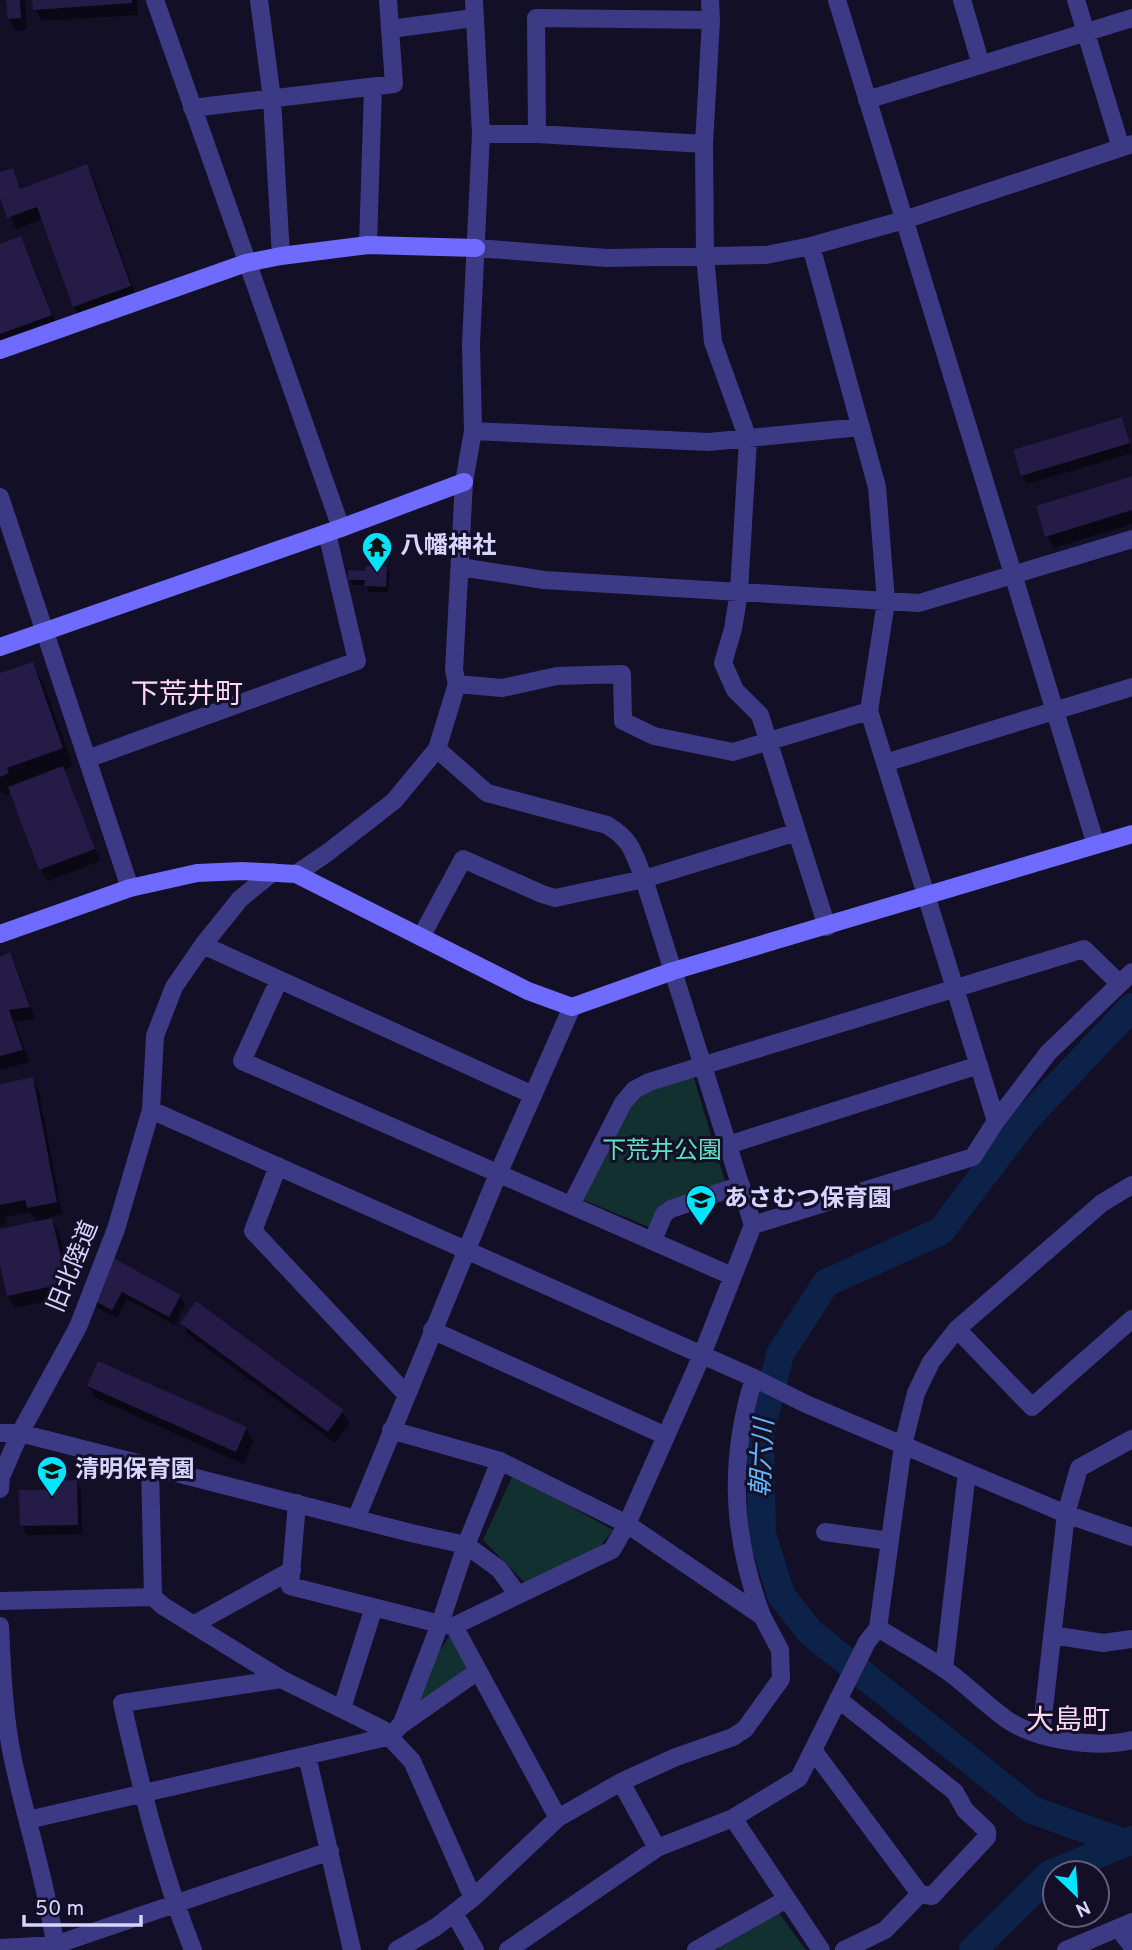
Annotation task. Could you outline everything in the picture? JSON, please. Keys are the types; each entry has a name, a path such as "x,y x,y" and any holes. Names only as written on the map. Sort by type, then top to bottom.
{"street":[{"path":"87,759 357,661 334,530 155,0"},
{"path":"259,0 272,99 281,256"},
{"path":"192,108 394,85 388,0"},
{"path":"710,0 704,144 705,256 713,342 748,439 739,592 733,629 723,663 736,690 760,715 827,927"},
{"path":"837,0 1097,845"},
{"path":"962,0 981,65"},
{"path":"0,350 246,263 281,256 368,245 477,247 607,258 766,255 811,246 904,220 1127,146 1076,0"},
{"path":"296,874 394,801 437,749 457,684 454,670 464,482 473,431 471,344 481,134 474,9 390,29"},
{"path":"537,134 536,18 711,19"},
{"path":"867,100 1132,18"},
{"path":"368,245 373,87"},
{"path":"481,134 537,134 704,144"},
{"path":"811,246 877,487 886,602 869,711 996,1121"},
{"path":"473,431 709,442 861,427"},
{"path":"0,647 464,482"},
{"path":"0,497 130,888"},
{"path":"460,567 544,580 919,603 1132,540"},
{"path":"457,684 502,688 557,676 622,674 623,722 654,736 733,752 869,711"},
{"path":"885,762 1132,687"},
{"path":"297,1503 290,1586 447,1625 612,1550 627,1524 702,1355 753,1225 644,879 622,834 607,825 486,793 437,749"},
{"path":"421,937 463,859 555,898 644,879 797,832"},
{"path":"0,934 130,888 197,873 296,874 528,991 572,1007 673,971 1132,834"},
{"name":"旧北陸道","path":"0,1489 1,1477 20,1433 78,1327 116,1229 151,1110 155,1037 174,987 240,899 273,872"},
{"path":"203,945 533,1095"},
{"path":"571,1205 623,1103 634,1090 649,1082 1084,949 1126,978 1048,1053 996,1121 973,1157 753,1225"},
{"path":"279,980 242,1061 732,1276"},
{"path":"355,1519 498,1174 572,1007"},
{"path":"728,1145 979,1065"},
{"path":"151,1110 758,1380 806,1404 1066,1514 1132,1537"},
{"path":"278,1166 253,1231 406,1394"},
{"path":"653,1240 664,1214 671,1209 741,1185"},
{"path":"508,1950 657,1848 733,1818 799,1777 872,1635 890,1541 903,1445 916,1393 931,1362 957,1329 1102,1203 1132,1185"},
{"path":"957,1329 1032,1407 1132,1319"},
{"path":"432,1331 666,1437"},
{"path":"397,1950 436,1927 473,1898 558,1818 621,1782 676,1757 733,1737 745,1729 781,1679 780,1650 762,1616 749,1582 740,1540 735,1485 744,1408 758,1380"},
{"path":"391,1430 500,1461 627,1524 762,1616"},
{"path":"0,1433 20,1433 466,1545 499,1569 518,1595"},
{"path":"1041,1735 1066,1514 1079,1468 1132,1439"},
{"path":"395,1731 447,1625 466,1545 500,1461"},
{"path":"150,1467 153,1597"},
{"path":"944,1669 967,1472"},
{"path":"825,1532 890,1541"},
{"path":"193,1625 292,1570"},
{"path":"0,1601 153,1597 281,1679 382,1729 395,1731"},
{"path":"342,1709 374,1607"},
{"path":"447,1625 478,1671 558,1818"},
{"path":"0,1626 3,1706 12,1758 56,1948"},
{"path":"872,1635 944,1669 1008,1720 1041,1735 1116,1744 1132,1740"},
{"path":"1052,1635 1103,1643 1132,1639"},
{"path":"28,1820 307,1756 395,1731 478,1671"},
{"path":"193,1950 175,1904 143,1794 122,1703 281,1679"},
{"path":"813,1750 920,1894 932,1896 987,1837 987,1830 965,1810 954,1792 841,1693"},
{"path":"395,1731 412,1761 473,1898"},
{"path":"307,1756 352,1950"},
{"path":"621,1782 657,1848"},
{"path":"733,1818 821,1950"},
{"path":"0,1948 56,1948 330,1851"},
{"path":"844,1950 885,1930 920,1894"},
{"path":"696,1950 787,1899"},
{"path":"454,1913 475,1950"},
{"path":"1066,1950 1125,1925 1132,1946"}],"green space":[{"name":"下荒井公園","path":"693,1075 727,1188 649,1227 579,1198 627,1104 643,1091"},
{"path":"513,1475 613,1530 599,1548 526,1584 483,1540"},
{"path":"451,1634 467,1669 409,1713 427,1669"},
{"path":"778,1912 806,1950 718,1950 716,1946"}],"building":[{"path":"6,0 20,0 21,18 8,19"},
{"path":"32,0 132,0 132,3 33,10"},
{"path":"87,164 131,286 73,307 37,207 7,218 0,198 0,172 13,168 20,189"},
{"path":"21,236 52,315 0,334 0,244"},
{"path":"1122,417 1130,443 1021,476 1013,450"},
{"path":"1132,476 1132,510 1045,537 1036,506"},
{"path":"366,566 387,566 386,587 364,586 365,580 348,580 348,570 365,571"},
{"path":"33,662 63,748 7,768 9,773 0,777 0,673"},
{"path":"63,766 95,849 39,870 8,787"},
{"path":"10,952 30,1007 9,1010 23,1050 0,1056 0,957"},
{"path":"33,1077 57,1202 27,1208 25,1200 0,1205 0,1084"},
{"path":"52,1218 67,1283 7,1296 0,1265 0,1229"},
{"path":"113,1258 181,1295 169,1317 122,1292 112,1310 91,1299"},
{"path":"196,1301 344,1410 328,1432 180,1323"},
{"path":"98,1361 247,1427 236,1452 87,1386"},
{"path":"77,1480 78,1525 20,1526 19,1490 46,1490 46,1481"}],"waterway":[{"name":"朝六川","path":"1125,1843 1032,1810 810,1632 781,1595 762,1534 760,1436 780,1354 826,1283 941,1231 1025,1120 1132,1007"},
{"path":"973,1950 1050,1874 1132,1840"}],"place":[{"name":"八幡神社","path":"377,574"},
{"name":"あさむつ保育園","path":"701,1227"},
{"name":"清明保育園","path":"52,1498"}],"district":[{"name":"下荒井町","path":"187,696"},
{"name":"大島町","path":"1068,1722"}]}
